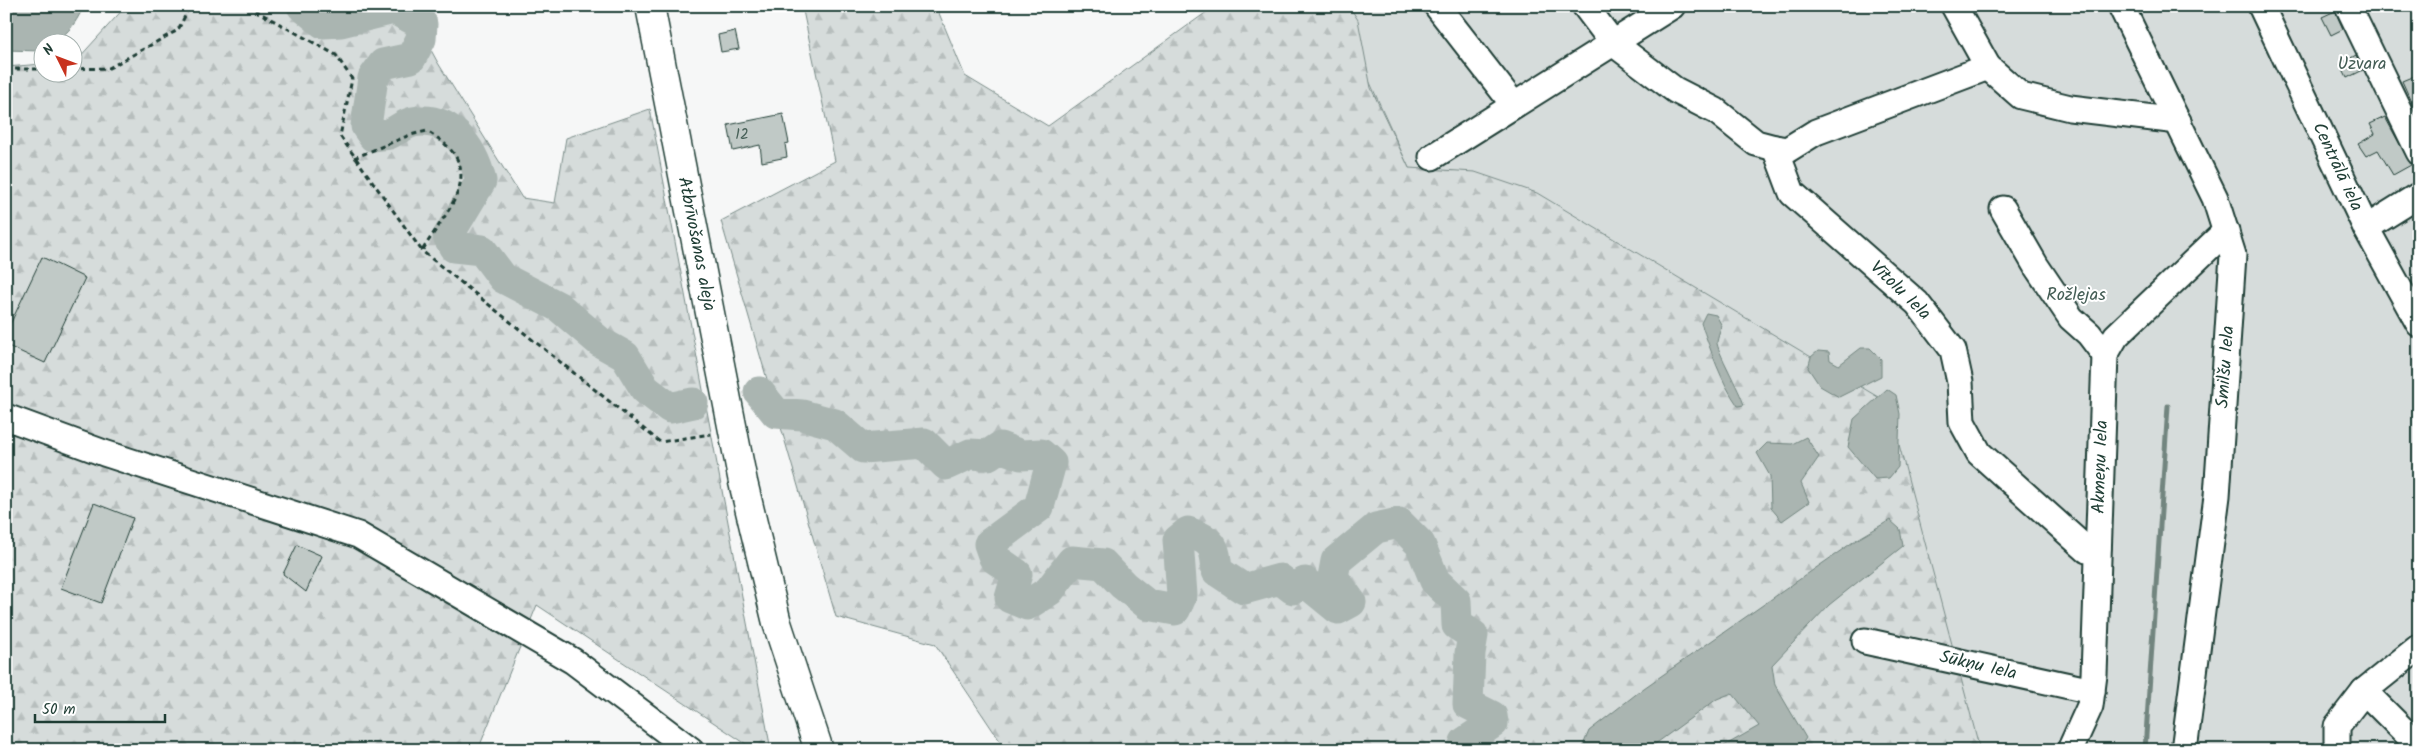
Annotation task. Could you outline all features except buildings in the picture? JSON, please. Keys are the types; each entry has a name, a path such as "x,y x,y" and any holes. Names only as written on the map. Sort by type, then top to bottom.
{"main road":[{"name":"Atbrīvošanas aleja","path":"650,6 743,482 777,623 819,750"}],"street":[{"path":"1437,6 1514,105"},
{"path":"1585,6 1613,43 1675,90 1716,111 1756,143 1787,150 1816,132 1988,66"},
{"path":"1432,157 1672,6"},
{"path":"1954,6 1988,66 2021,96 2070,108 2178,121"},
{"name":"Smilšu Iela","path":"2121,6 2215,198 2233,254 2218,477 2184,750"},
{"name":"Centrālā iela","path":"2261,6 2366,228 2419,324"},
{"path":"2348,6 2419,152"},
{"name":"Vītolu Iela","path":"1775,148 1792,193 1917,303 1953,350 1960,382 1962,422 1979,454 2087,550 2098,548"},
{"path":"2366,228 2419,195"},
{"path":"2002,208 2036,266 2071,318 2089,334 2105,355"},
{"name":"Akmeņu Iela","path":"2070,750 2090,706 2092,691 2105,355 2116,336 2226,231"},
{"path":"6,417 104,453 358,536 573,661 691,750"},
{"name":"Sūkņu Iela","path":"1865,641 2092,691"},
{"path":"2337,750 2337,726 2364,691 2419,647"},
{"path":"2364,691 2419,746"}],"path":[{"path":"82,69 108,68 178,30 190,6"},
{"path":"247,6 336,55 352,79 340,136 422,251 660,442 713,434"},
{"path":"6,69 32,69"},
{"path":"354,158 427,131 443,141 462,168 461,188 422,251"}],"green space":[{"path":"126,6 407,6 438,63 522,198 555,203 566,138 650,109 771,750 755,750 537,605 478,750 6,750 6,67 32,65 32,82 82,82 82,54"},
{"path":"802,6 936,6 965,76 1048,126 1215,6 1349,6 1358,20 1371,88 1409,168 1475,172 1537,193 1888,403 1980,750 1006,750 935,644 836,617 721,221 835,161"},
{"name":"Rožlejas","path":"1335,6 2419,6 2419,750 1830,750 1409,168"}],"shaded area":[{"path":"6,6 84,6 67,32 32,32 32,51 6,50"},
{"path":"1706,313 1716,315 1722,326 1717,342 1718,346 1744,405 1738,406 1726,387 1717,366 1701,323"},
{"path":"1861,348 1870,348 1881,359 1881,376 1839,397 1820,386 1808,368 1811,357 1818,351 1829,352 1830,360 1839,365"},
{"path":"1887,389 1896,395 1900,414 1898,467 1889,478 1875,479 1848,447 1854,419"},
{"path":"1806,437 1819,457 1801,483 1809,502 1782,521 1771,508 1770,476 1757,453 1767,443 1792,444"},
{"path":"1890,520 1900,529 1903,546 1829,605 1772,665 1775,685 1806,738 1798,750 1717,750 1759,726 1732,693 1717,699 1647,750 1581,750 1589,731 1644,688 1856,540"}],"waterway":[{"path":"302,6 323,23 341,22 394,9 422,24 421,39 411,58 383,64 373,78 366,126 373,136 389,134 413,122 427,121 449,129 466,146 481,181 448,236 454,247 482,250 503,278 559,307 600,342 625,356 645,389 670,408 693,403"},
{"path":"759,392 776,413 802,415 835,424 863,448 924,443 946,465 970,454 988,455 1000,447 1021,455 1041,454 1051,463 1039,507 989,544 994,558 1017,574 1010,598 1027,605 1049,591 1072,561 1103,564 1123,585 1148,605 1175,610 1182,595 1178,540 1188,532 1208,541 1214,550 1217,571 1244,589 1280,579 1293,589 1305,582 1338,609 1351,602 1333,577 1336,561 1376,528 1399,523 1420,544 1435,581 1456,601 1457,625 1473,635 1470,653 1468,704 1492,716 1493,723 1465,742 1463,750"},
{"path":"2145,750 2168,406"}],"park label":[{"name":"Uzvara","path":"2362,64"}]}
